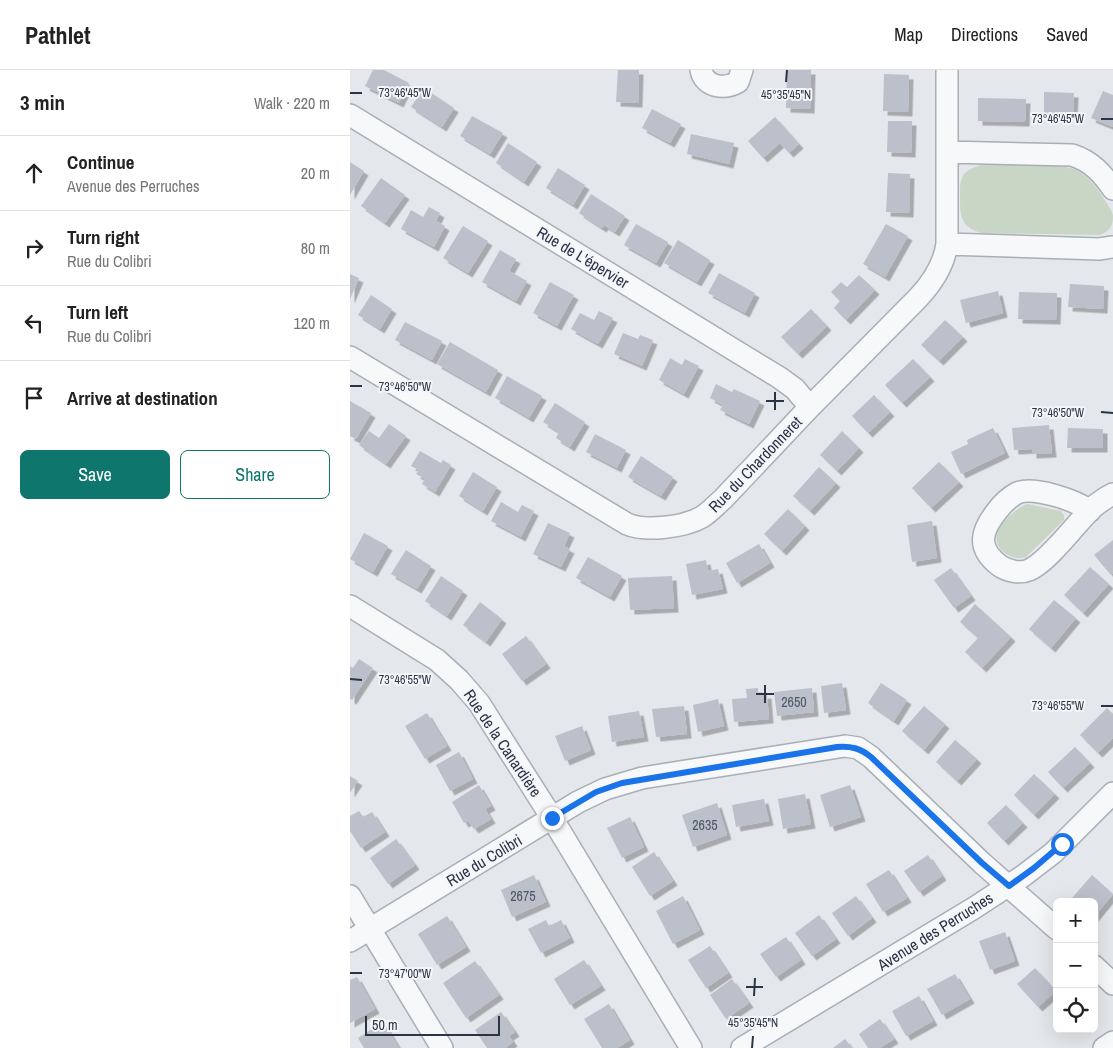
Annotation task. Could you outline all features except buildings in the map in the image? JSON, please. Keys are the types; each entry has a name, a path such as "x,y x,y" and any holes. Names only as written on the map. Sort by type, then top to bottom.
{"street":[{"path":"701,70 705,81 714,85 724,86 738,82 742,70"},
{"name":"Rue du Chardonneret","path":"350,357 632,526 643,528 688,522 707,514 926,290 941,266 947,244 947,70"},
{"name":"Rue de L'épervier","path":"350,115 776,375 794,389 810,407"},
{"path":"947,152 1072,155 1093,166 1106,178 1113,189"},
{"path":"947,244 1099,249 1113,247"},
{"path":"1090,511 1057,497 1029,491 1017,494 1001,506 990,519 984,530 984,541 989,554 1000,566 1011,571 1029,570 1041,562 1090,511 1113,494"},
{"name":"Rue de la Canardière","path":"350,606 437,660 463,683 493,723 691,1048"},
{"name":"Rue du Colibri","path":"350,941 596,792 622,783 827,748 852,746 871,757 982,863 1053,925"},
{"name":"Avenue des Perruches","path":"742,1048 1009,886 1053,853 1113,793"},
{"path":"350,896 442,1048"},
{"path":"1098,970 1113,984"},
{"path":"1104,1048 1113,1042"}],"green space":[{"path":"1042,164 1074,169 1090,180 1108,205 1113,216 1111,226 1108,231 1099,235 981,233 974,230 968,227 962,218 960,185 964,174 970,169 981,165"},
{"path":"1027,504 1061,511 1064,515 1064,520 1026,557 1014,557 1000,548 997,543 998,531 1011,515"}],"route":[{"path":"552,818 596,792 642,778 852,746 871,757 982,863 1009,886 1062,844"}]}
